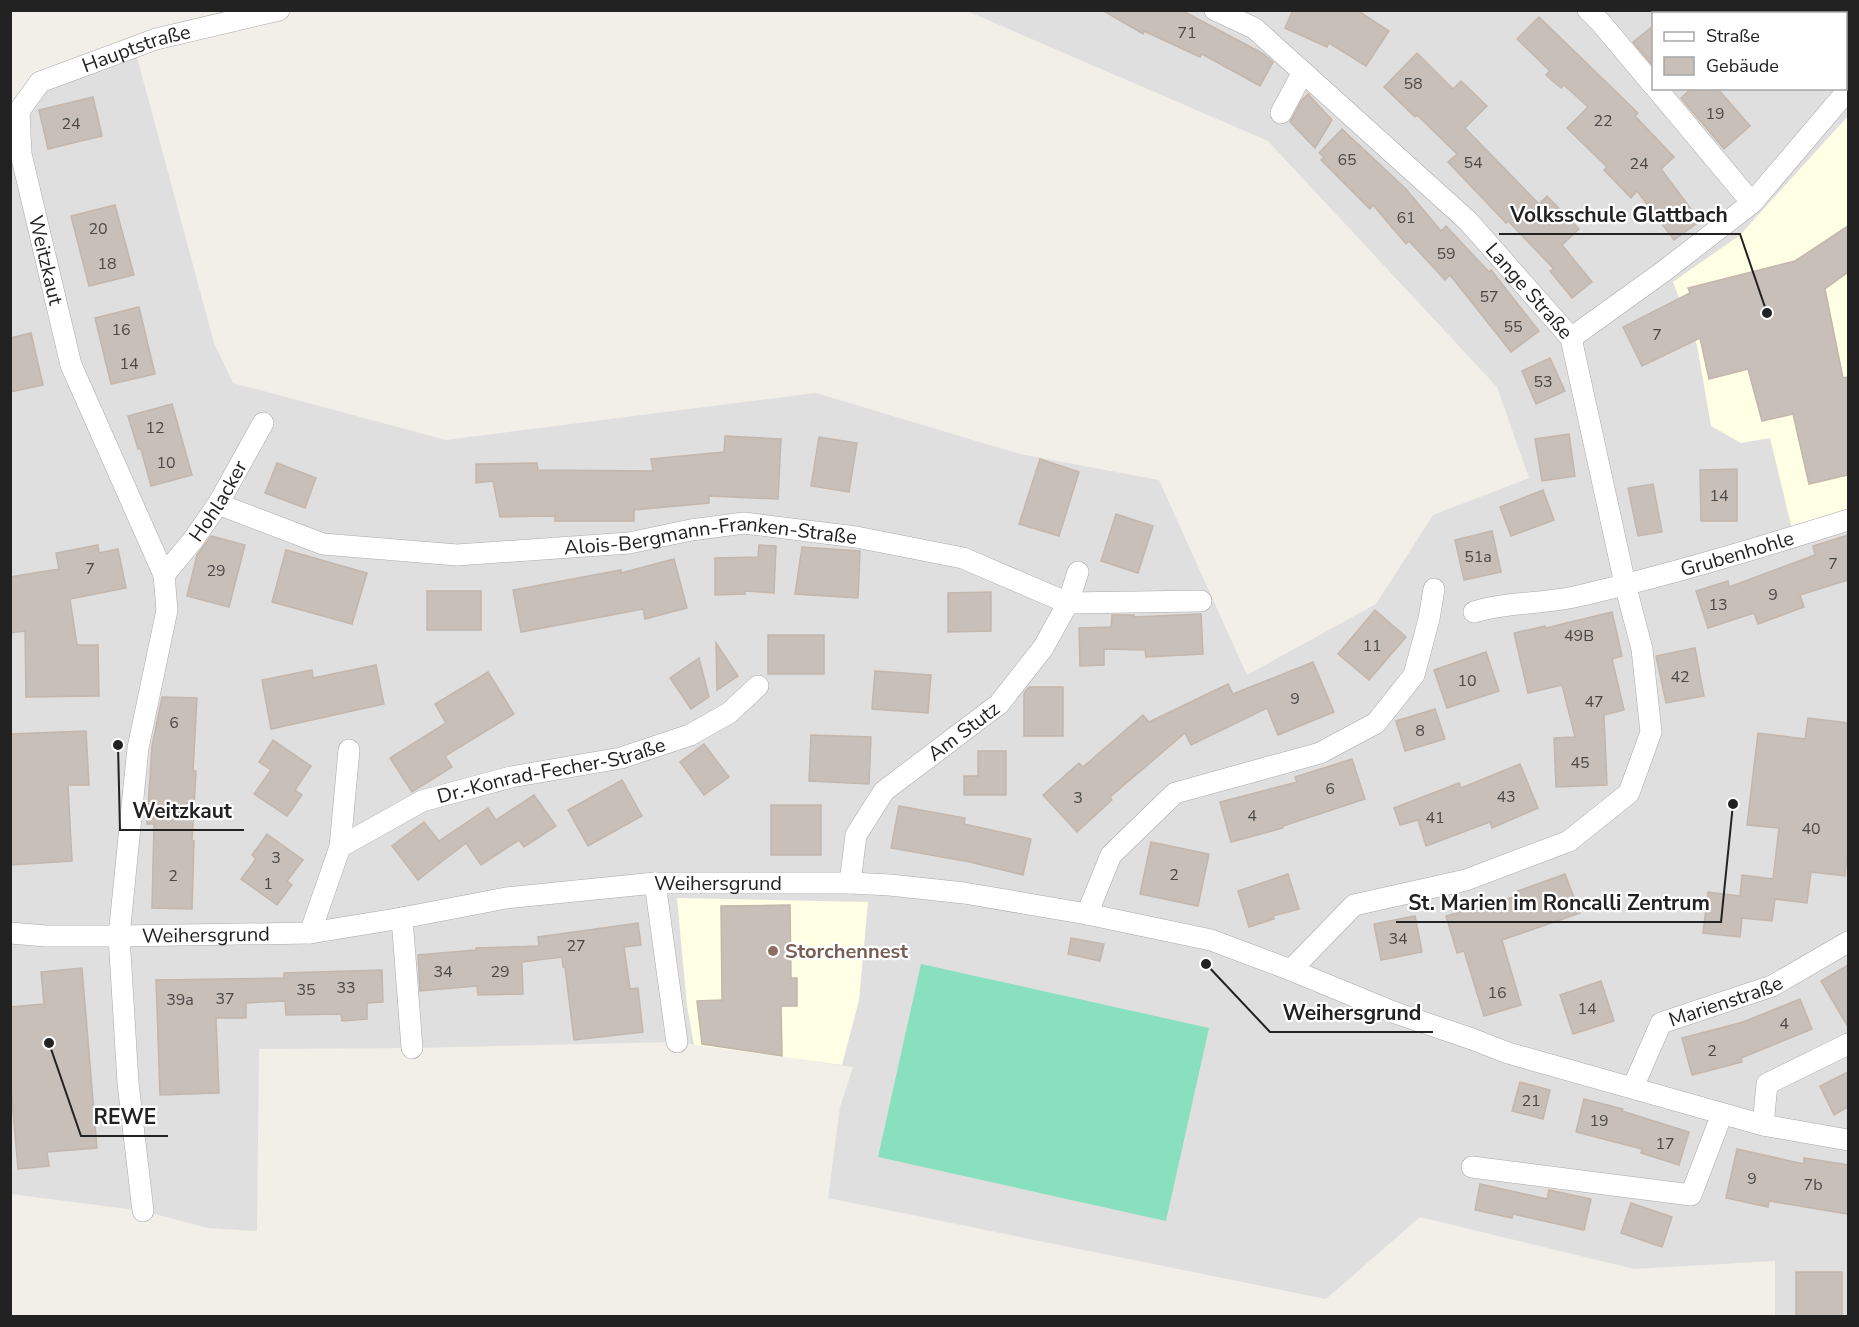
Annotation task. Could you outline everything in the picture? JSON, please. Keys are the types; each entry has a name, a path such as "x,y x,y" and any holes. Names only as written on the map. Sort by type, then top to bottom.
{"street":[{"name":"Hauptstraße","path":"15,110 40,82 61,74 156,39 279,10"},
{"name":"Lange Straße","path":"1215,10 1254,28 1468,221 1571,338 1625,584 1642,650 1651,732 1629,793 1569,841 1466,880 1354,905 1291,970"},
{"path":"1588,10 1652,83"},
{"path":"1281,112 1303,72"},
{"path":"1658,90 1752,203"},
{"path":"1571,338 1664,271 1752,203 1848,90"},
{"name":"Weitzkaut","path":"15,110 21,154 71,365 164,575 167,610 138,748 119,936 128,1083 143,1210"},
{"name":"Hohlacker","path":"164,575 193,540 218,504 263,423"},
{"name":"Alois-Bergmann-Franken-Straße","path":"218,504 323,544 457,555 629,543 691,530 744,523 856,537 963,558 1068,603 1201,601"},
{"name":"Grubenhohle","path":"1625,584 1745,552 1848,520"},
{"name":"Am Stutz","path":"850,883 856,835 884,791 999,704 1044,648 1068,603 1078,572"},
{"path":"1474,612 1571,597 1625,584"},
{"path":"1087,914 1111,855 1174,793 1320,753 1376,723 1414,675 1429,619 1434,589"},
{"name":"Dr.-Konrad-Fecher-Straße","path":"340,847 422,801 511,777 621,758 690,735 729,713 758,687"},
{"path":"310,933 340,847 349,750"},
{"path":"655,883 678,1042"},
{"name":"Weihersgrund","path":"10,933 46,936 310,933 506,898 655,883 850,883 964,893 1087,914 1211,940 1393,1012 1508,1053 1763,1125 1848,1140"},
{"path":"402,918 411,1048"},
{"name":"Marienstraße","path":"1633,1087 1661,1023 1772,986 1848,942"},
{"path":"1763,1125 1767,1084 1848,1044"},
{"path":"1472,1167 1691,1195 1722,1114"}],"shaded area":[{"path":"967,11 1848,11 1848,1316 1775,1316 1775,1261 1634,1269 1420,1217 1326,1299 828,1198 840,1107 853,1067 677,1042 259,1049 257,1231 208,1228 143,1211 11,1194 10,110 40,82 134,46 214,343 233,383 446,440 816,393 1020,454 1159,480 1247,675 1376,604 1433,515 1529,478 1497,387 1268,141"},
{"path":"1848,116 1848,511 1792,529 1770,438 1741,443 1711,426 1697,345 1673,282 1740,235"},
{"name":"Storchennest","path":"677,898 868,902 859,1000 842,1065 694,1045 687,1006"},
{"path":"10,1078 18,1169 11,1170 10,1170"}],"green space":[{"path":"921,964 1209,1028 1166,1221 878,1157"}],"building":[{"path":"1102,10 1181,10 1262,53 1273,62 1260,86 1202,54 1200,57 1144,31 1143,34"},
{"path":"1293,10 1357,10 1389,31 1366,66 1329,43 1327,47 1285,28"},
{"path":"1539,17 1638,113 1635,116 1674,157 1661,169 1700,221 1674,240 1637,191 1631,198 1604,170 1607,167 1567,128 1588,107 1564,85 1561,88 1546,75 1550,71 1517,39"},
{"path":"1652,27 1652,65 1633,42"},
{"path":"1417,53 1453,89 1461,81 1487,106 1465,128 1539,204 1547,196 1579,229 1562,245 1592,282 1572,298 1550,271 1554,269 1448,162 1457,154 1384,87"},
{"path":"1690,90 1719,90 1750,126 1724,149 1681,98"},
{"path":"1308,94 1332,120 1315,148 1290,122 1302,100"},
{"path":"93,97 102,136 48,149 39,110"},
{"path":"1342,129 1406,189 1441,231 1446,226 1489,272 1491,270 1539,331 1511,352 1450,275 1445,280 1409,241 1406,244 1373,205 1370,209 1321,160 1324,157 1319,153"},
{"path":"115,205 134,275 89,286 71,216"},
{"path":"1848,226 1848,272 1825,289 1843,378 1848,377 1848,475 1809,484 1793,414 1762,421 1748,369 1709,379 1700,338 1642,366 1623,327 1690,293 1688,288 1795,261"},
{"path":"139,307 155,374 111,384 95,318"},
{"path":"31,333 43,385 10,392 10,338"},
{"path":"1550,358 1565,391 1536,404 1522,371"},
{"path":"172,404 192,475 151,486 141,449 138,449 128,416"},
{"path":"1569,434 1575,476 1542,481 1535,439"},
{"path":"725,436 781,439 778,499 709,496 709,503 634,510 634,521 555,521 555,516 500,517 493,481 476,483 476,464 537,463 538,470 653,471 651,459 724,452"},
{"path":"819,437 857,443 849,492 811,486"},
{"path":"1040,459 1079,472 1059,536 1019,524"},
{"path":"277,463 316,478 305,508 265,493"},
{"path":"1737,469 1737,521 1701,521 1700,470"},
{"path":"1653,484 1662,532 1638,536 1628,488"},
{"path":"1543,490 1554,520 1511,536 1500,507"},
{"path":"1116,514 1153,526 1138,573 1101,561"},
{"path":"1492,531 1501,572 1464,580 1455,540"},
{"path":"1848,535 1848,580 1800,595 1804,607 1758,624 1754,613 1708,628 1696,591 1728,581 1729,587 1815,555 1813,546"},
{"path":"211,536 245,545 229,607 187,596 197,555"},
{"path":"98,545 99,553 118,549 126,588 70,599 77,645 98,645 99,696 26,697 25,631 10,633 10,577 59,569 56,553"},
{"path":"759,545 776,546 774,593 745,591 745,594 715,595 715,558 758,557"},
{"path":"802,547 860,551 858,598 795,594"},
{"path":"286,550 367,573 352,624 272,602"},
{"path":"674,559 687,608 645,619 643,609 521,632 513,590 621,570 621,573"},
{"path":"427,591 481,591 481,630 427,630"},
{"path":"991,592 991,631 948,632 948,593"},
{"path":"1375,610 1406,637 1369,680 1338,654"},
{"path":"1612,612 1622,656 1612,659 1624,710 1604,715 1607,785 1556,787 1554,738 1575,737 1562,685 1528,693 1514,633 1545,626 1546,628"},
{"path":"1201,614 1203,654 1146,657 1145,650 1104,649 1104,665 1080,666 1079,628 1111,627 1112,615 1134,615 1134,617"},
{"path":"768,635 824,635 824,674 768,674"},
{"path":"716,643 738,676 717,690"},
{"path":"1695,648 1704,696 1666,703 1656,656"},
{"path":"1486,652 1499,691 1447,708 1434,670"},
{"path":"699,658 709,697 691,709 670,678"},
{"path":"1313,662 1334,712 1278,735 1267,708 1191,745 1185,733 1110,797 1112,800 1077,832 1043,795 1079,763 1083,767 1143,715 1149,722 1228,684 1233,694"},
{"path":"376,665 384,704 271,729 262,680 312,670 313,678"},
{"path":"875,671 931,675 928,713 872,709"},
{"path":"488,672 514,714 445,756 452,767 412,792 390,758 446,723 435,704"},
{"path":"1029,687 1063,687 1063,736 1024,736 1024,693"},
{"path":"162,697 197,698 193,771 196,771 192,841 194,841 192,909 152,908 154,824 147,824 152,746"},
{"path":"1435,709 1445,739 1405,751 1396,721"},
{"path":"1808,718 1848,723 1848,845 1845,876 1811,872 1807,903 1775,899 1772,921 1742,918 1740,937 1703,933 1708,892 1740,896 1742,875 1773,879 1779,828 1747,825 1758,733 1805,739"},
{"path":"86,731 89,785 68,785 72,861 10,865 10,734"},
{"path":"811,735 871,737 869,784 809,781"},
{"path":"273,740 311,766 295,790 302,795 287,816 254,794 271,770 259,762"},
{"path":"704,744 729,777 704,795 680,762"},
{"path":"978,751 1006,751 1006,795 964,795 964,776 978,776"},
{"path":"1352,759 1365,799 1283,826 1283,828 1231,842 1220,802 1297,782 1295,777"},
{"path":"1520,764 1538,808 1492,828 1490,822 1426,846 1418,820 1400,825 1394,808 1459,783 1461,788"},
{"path":"622,780 642,816 588,846 568,810"},
{"path":"534,795 556,826 524,847 519,840 481,865 466,843 418,880 392,846 424,822 439,841 488,808 496,820"},
{"path":"771,805 821,805 821,855 771,855"},
{"path":"899,806 965,818 964,824 1031,839 1023,875 970,862 891,848"},
{"path":"267,834 303,860 287,881 292,885 277,905 241,879 256,859 252,855"},
{"path":"1151,842 1209,854 1198,906 1140,894"},
{"path":"1288,874 1299,909 1273,916 1274,919 1249,927 1238,891"},
{"path":"1565,874 1580,913 1502,940 1521,1005 1484,1016 1464,951 1457,953 1446,916 1520,895 1518,891"},
{"path":"790,905 791,978 797,978 797,1006 781,1006 782,1056 702,1044 697,1001 722,1000 721,906"},
{"path":"1415,916 1422,952 1381,960 1374,924"},
{"path":"638,923 641,945 624,947 630,989 638,988 643,1032 574,1040 562,957 522,962 523,994 478,995 477,986 420,991 418,955 476,950 476,948 539,946 538,937"},
{"path":"1071,938 1104,944 1100,961 1068,954"},
{"path":"1848,965 1848,1027 1821,981"},
{"path":"82,968 97,1148 47,1152 49,1166 18,1169 10,1078 10,1007 44,1004 41,972"},
{"path":"382,970 383,1002 367,1003 367,1019 342,1021 341,1014 286,1015 285,1001 246,1003 246,1018 216,1018 219,1093 160,1095 156,980 284,978 284,973"},
{"path":"1601,981 1614,1021 1573,1034 1560,995"},
{"path":"1800,999 1812,1029 1741,1058 1742,1062 1692,1075 1682,1038 1743,1022"},
{"path":"1848,1072 1848,1107 1834,1115 1820,1086"},
{"path":"1520,1082 1550,1090 1543,1119 1512,1111"},
{"path":"1584,1099 1623,1109 1622,1111 1689,1132 1679,1165 1641,1153 1642,1149 1576,1132"},
{"path":"1737,1149 1804,1164 1804,1158 1848,1165 1848,1214 1769,1201 1768,1207 1726,1198"},
{"path":"1480,1184 1547,1199 1549,1190 1591,1199 1584,1230 1513,1214 1512,1218 1475,1210"},
{"path":"1631,1203 1672,1217 1662,1247 1621,1233"},
{"path":"1796,1272 1842,1272 1842,1317 1796,1317"}],"place":[{"name":"Volksschule Glattbach","path":"1767,313"},
{"name":"Weitzkaut","path":"118,745"},
{"name":"St. Marien im Roncalli Zentrum","path":"1733,804"},
{"name":"Storchennest","path":"773,951"},
{"name":"Weihersgrund","path":"1206,964"},
{"name":"REWE","path":"49,1043"}]}
